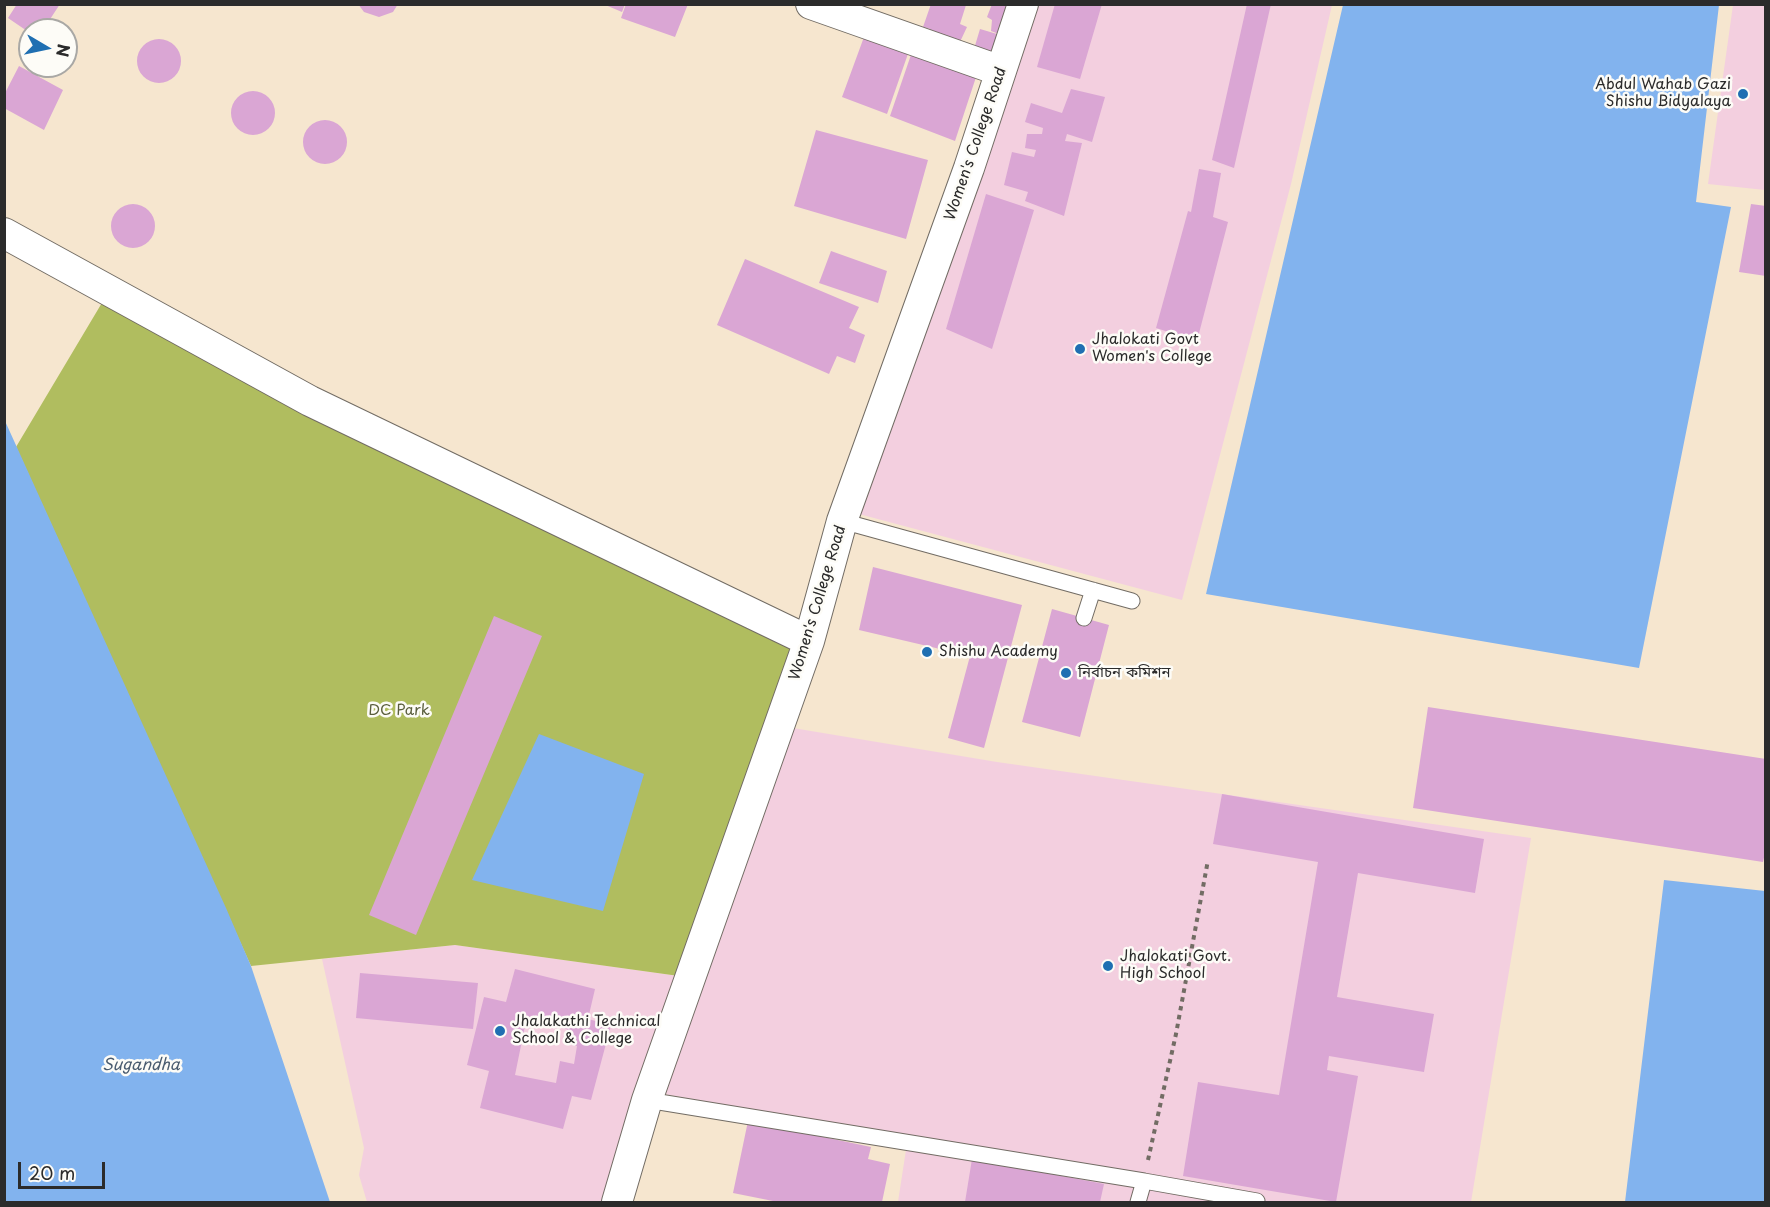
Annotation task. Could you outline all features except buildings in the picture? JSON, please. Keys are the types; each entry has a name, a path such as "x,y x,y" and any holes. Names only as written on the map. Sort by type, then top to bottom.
{"street":[{"path":"811,4 1001,70"},
{"name":"Women's College Road","path":"617,1203 647,1100 809,641 842,521 969,168 1023,4"},
{"path":"4,233 310,401 809,641"}],"lane":[{"path":"842,521 1132,601"},
{"path":"1084,618 1093,590"},
{"path":"647,1100 1257,1201"},
{"path":"1138,1203 1144,1181"}],"path":[{"path":"1144,1181 1176,1034 1208,860"}],"shaded area":[{"name":"Jhalokati Govt Women's College","path":"1023,5 1332,5 1291,184 1182,600 859,514"},
{"name":"Abdul Wahab Gazi Shishu Bidyalaya","path":"1733,5 1765,5 1765,190 1708,184"},
{"name":"Jhalokati Govt. High School","path":"793,728 997,762 1531,838 1471,1202 898,1202 908,1137 658,1093"},
{"name":"Jhalakathi Technical School & College","path":"455,945 679,976 608,1202 367,1202 359,1175 364,1148 322,959"}],"green space":[{"name":"DC Park","path":"109,291 797,641 679,976 455,945 251,966 16,447"}],"water":[{"path":"1343,5 1719,5 1696,202 1731,207 1639,668 1206,594"},
{"name":"Sugandha","path":"5,421 251,966 330,1202 5,1202"},
{"path":"539,734 644,774 603,911 472,880"},
{"path":"1664,880 1765,891 1765,1202 1625,1202"}],"place":[{"name":"Abdul Wahab Gazi Shishu Bidyalaya","path":"1743,94"},
{"name":"Jhalokati Govt Women's College","path":"1080,349"},
{"name":"Shishu Academy","path":"927,652"},
{"name":"নির্বাচন কমিশন","path":"1066,673"},
{"name":"Jhalokati Govt. High School","path":"1108,966"},
{"name":"Jhalakathi Technical School & College","path":"500,1031"}]}
